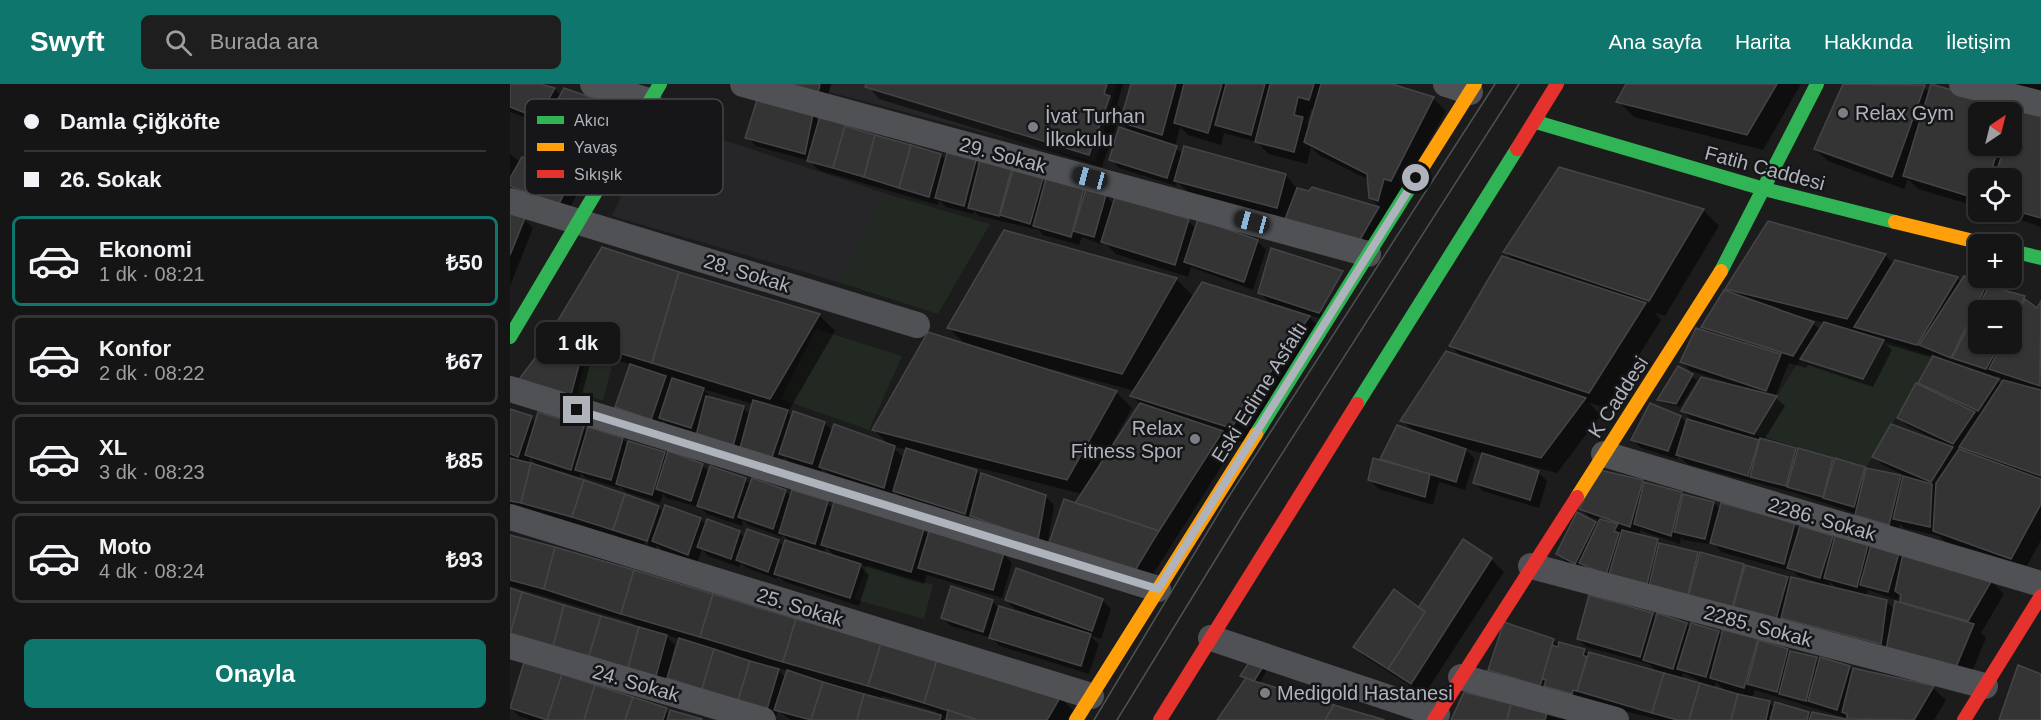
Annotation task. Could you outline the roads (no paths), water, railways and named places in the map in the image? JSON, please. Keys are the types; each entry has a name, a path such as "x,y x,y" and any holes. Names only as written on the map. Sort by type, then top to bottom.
{"main road":[{"path":"1160,720 1536,122 1557,84"},
{"name":"K Caddesi","path":"1436,717 1728,261 1816,84"},
{"name":"Eski Edirne Asfaltı","path":"1076,720 1368,254 1463,87"},
{"name":"Fatih Caddesi","path":"1536,122 1764,189 1968,240"},
{"path":"514,323 593,195"},
{"path":"2022,253 2041,258"},
{"path":"1964,720 2041,596"}],"street":[{"path":"593,84 654,93"},
{"name":"29. Sokak","path":"743,84 1368,254"},
{"path":"1962,84 2041,104"},
{"name":"28. Sokak","path":"510,201 917,325"},
{"path":"510,389 1158,589"},
{"name":"2286. Sokak","path":"1604,454 2041,584"},
{"name":"25. Sokak","path":"510,517 1091,696"},
{"name":"2285. Sokak","path":"1531,566 1985,686"},
{"path":"1211,638 1436,717"},
{"name":"24. Sokak","path":"510,646 763,720"},
{"path":"1461,676 1616,720"}],"tram line":[{"path":"1094,720 1226,501 1495,84"},
{"path":"1117,720 1244,513 1519,84"}],"place":[{"name":"Relax Gym","path":"1843,113"},
{"name":"İvat Turhan İlkokulu","path":"1033,127"},
{"name":"Relax Fitness Spor","path":"1195,439"},
{"name":"Medigold Hastanesi","path":"1265,693"}]}
